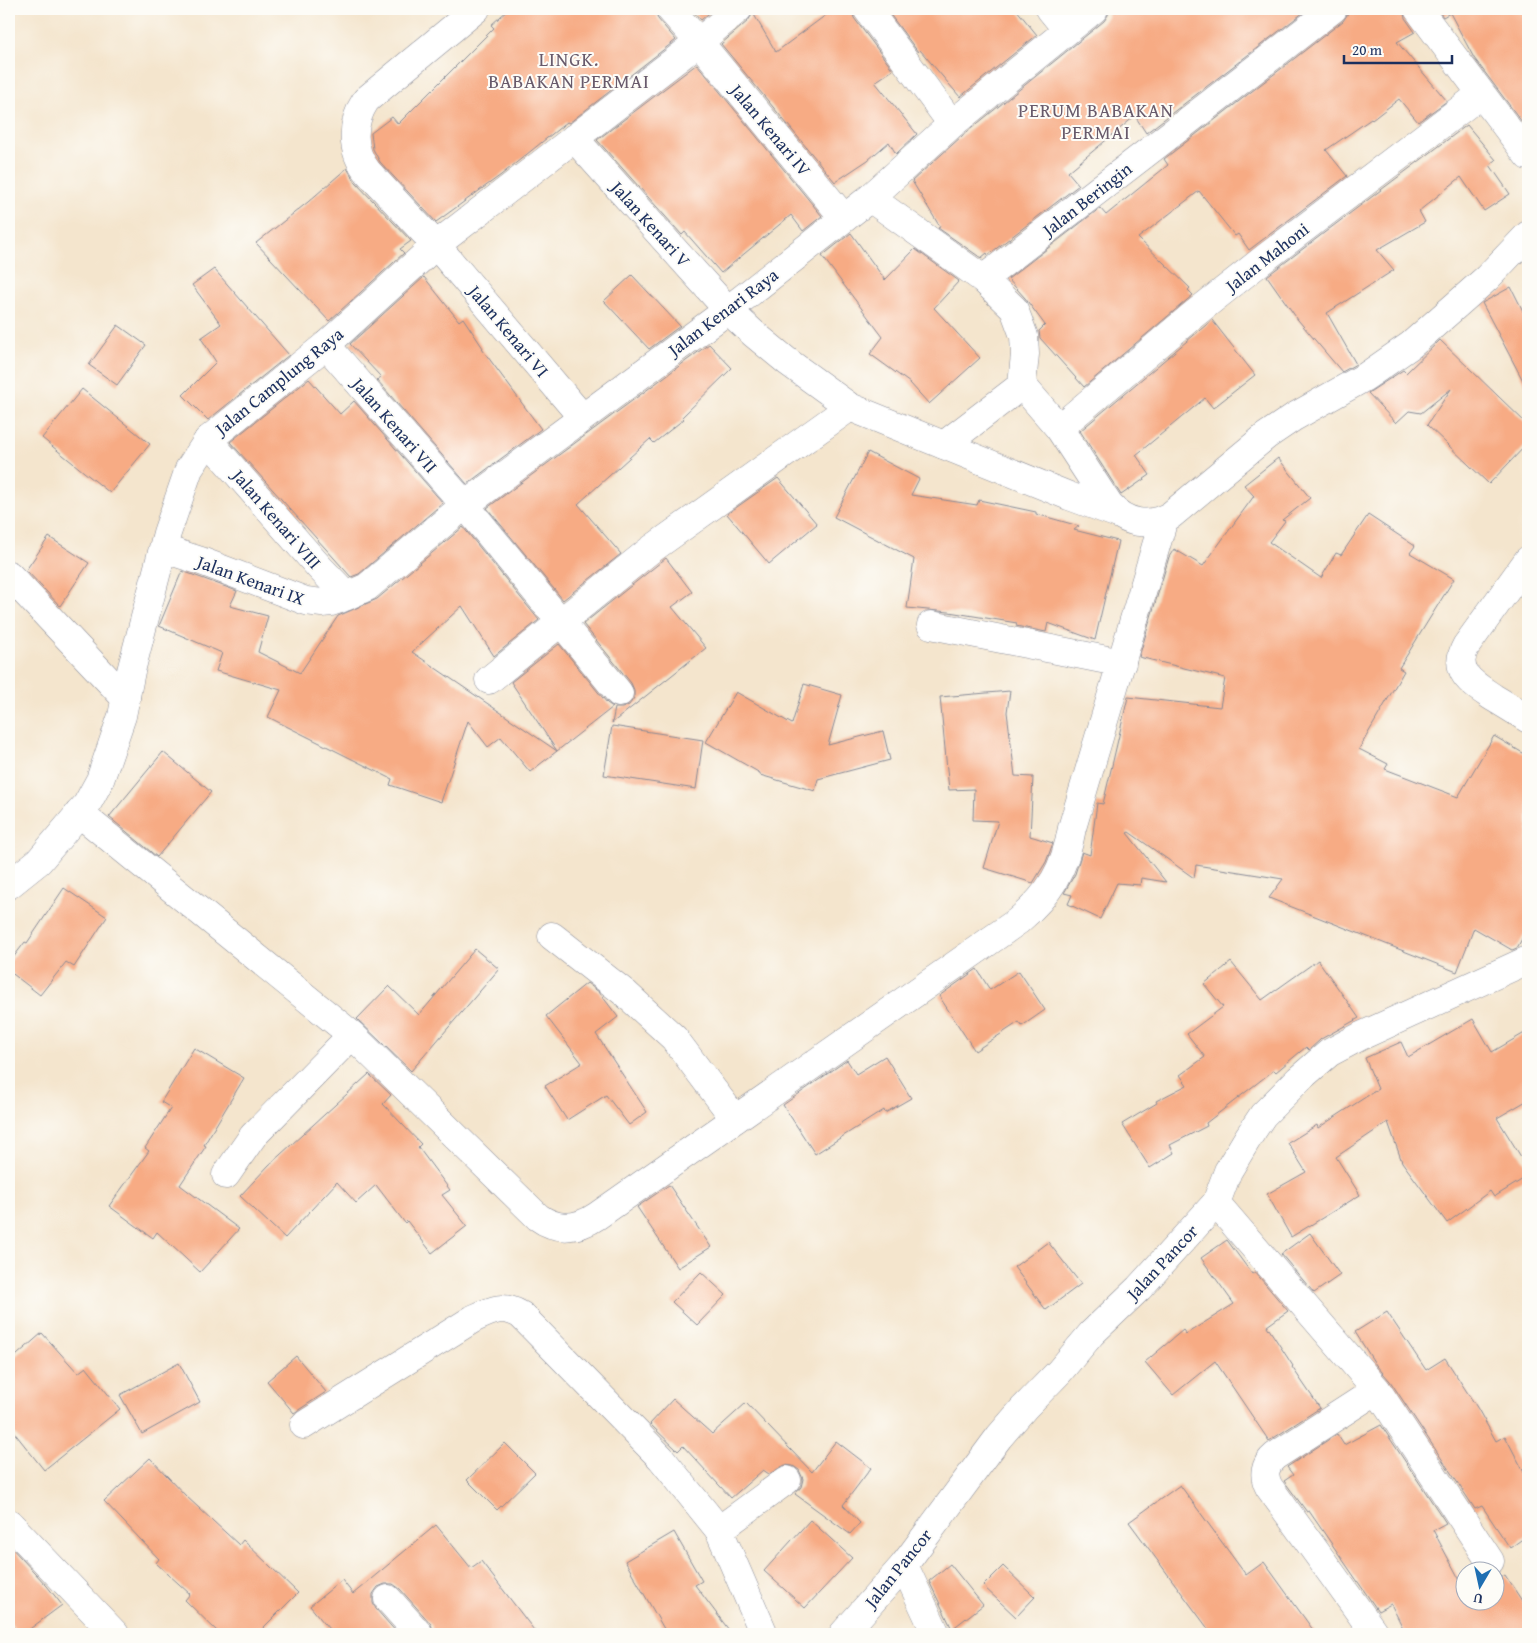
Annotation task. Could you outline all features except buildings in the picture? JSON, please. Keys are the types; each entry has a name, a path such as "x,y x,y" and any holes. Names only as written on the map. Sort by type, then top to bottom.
{"street":[{"name":"Jalan Kenari VI","path":"476,9 366,100 355,127 355,146 362,165 436,245 582,418"},
{"name":"Jalan Kenari IV","path":"670,9 844,218"},
{"name":"Jalan Camplung Raya","path":"9,885 39,861 94,794 122,716 131,672 167,533 189,469 208,440 326,344 436,245 699,42 738,9"},
{"path":"867,9 952,124"},
{"path":"1050,9 1067,30"},
{"name":"Jalan Kenari Raya","path":"344,598 367,587 464,505 728,310 870,198 952,124 1094,9"},
{"name":"Jalan Beringin","path":"983,279 1333,9"},
{"path":"1418,9 1528,156"},
{"name":"Jalan Mahoni","path":"1059,428 1193,315 1482,94"},
{"name":"Jalan Kenari V","path":"574,138 728,310 788,362 850,407 1130,520 1144,523 1164,519"},
{"path":"870,198 983,279 1014,309 1024,336 1025,354 1022,385 1059,428 1109,505 1118,514"},
{"path":"79,813 352,1036 538,1217 544,1222 559,1227 575,1227 590,1221 1018,921 1035,906 1049,890 1068,850 1072,828 1164,519 1266,436 1294,417 1366,377 1410,345 1487,278 1528,234"},
{"name":"Jalan Kenari VII","path":"326,344 464,505 619,694"},
{"path":"944,445 1022,385"},
{"path":"489,680 648,550 850,407"},
{"name":"Jalan Kenari VIII","path":"208,440 344,598"},
{"name":"Jalan Kenari IX","path":"164,549 306,601 322,603 344,598"},
{"path":"1528,560 1466,646 1462,660 1464,674 1470,682 1528,719"},
{"path":"9,575 126,699"},
{"path":"931,625 1122,663"},
{"path":"552,936 626,994 674,1038 735,1119"},
{"name":"Jalan Pancor","path":"843,1634 904,1565 999,1437 1024,1408 1059,1372 1092,1333 1139,1288 1216,1204 1232,1164 1263,1115 1298,1079 1329,1053 1361,1036 1528,960"},
{"path":"226,1174 254,1136 352,1036"},
{"path":"1216,1204 1377,1390 1489,1560"},
{"path":"304,1425 473,1319 501,1308 512,1310 521,1315 655,1452 719,1530 764,1634"},
{"path":"1373,1631 1269,1487 1265,1471 1272,1458 1377,1390"},
{"path":"719,1530 787,1480"},
{"path":"9,1522 115,1634"},
{"path":"904,1565 936,1634"},
{"path":"388,1599 419,1634"}],"district":[{"name":"LINGK. BABAKAN PERMAI","path":"569,70"},
{"name":"PERUM BABAKAN PERMAI","path":"1096,121"}]}
